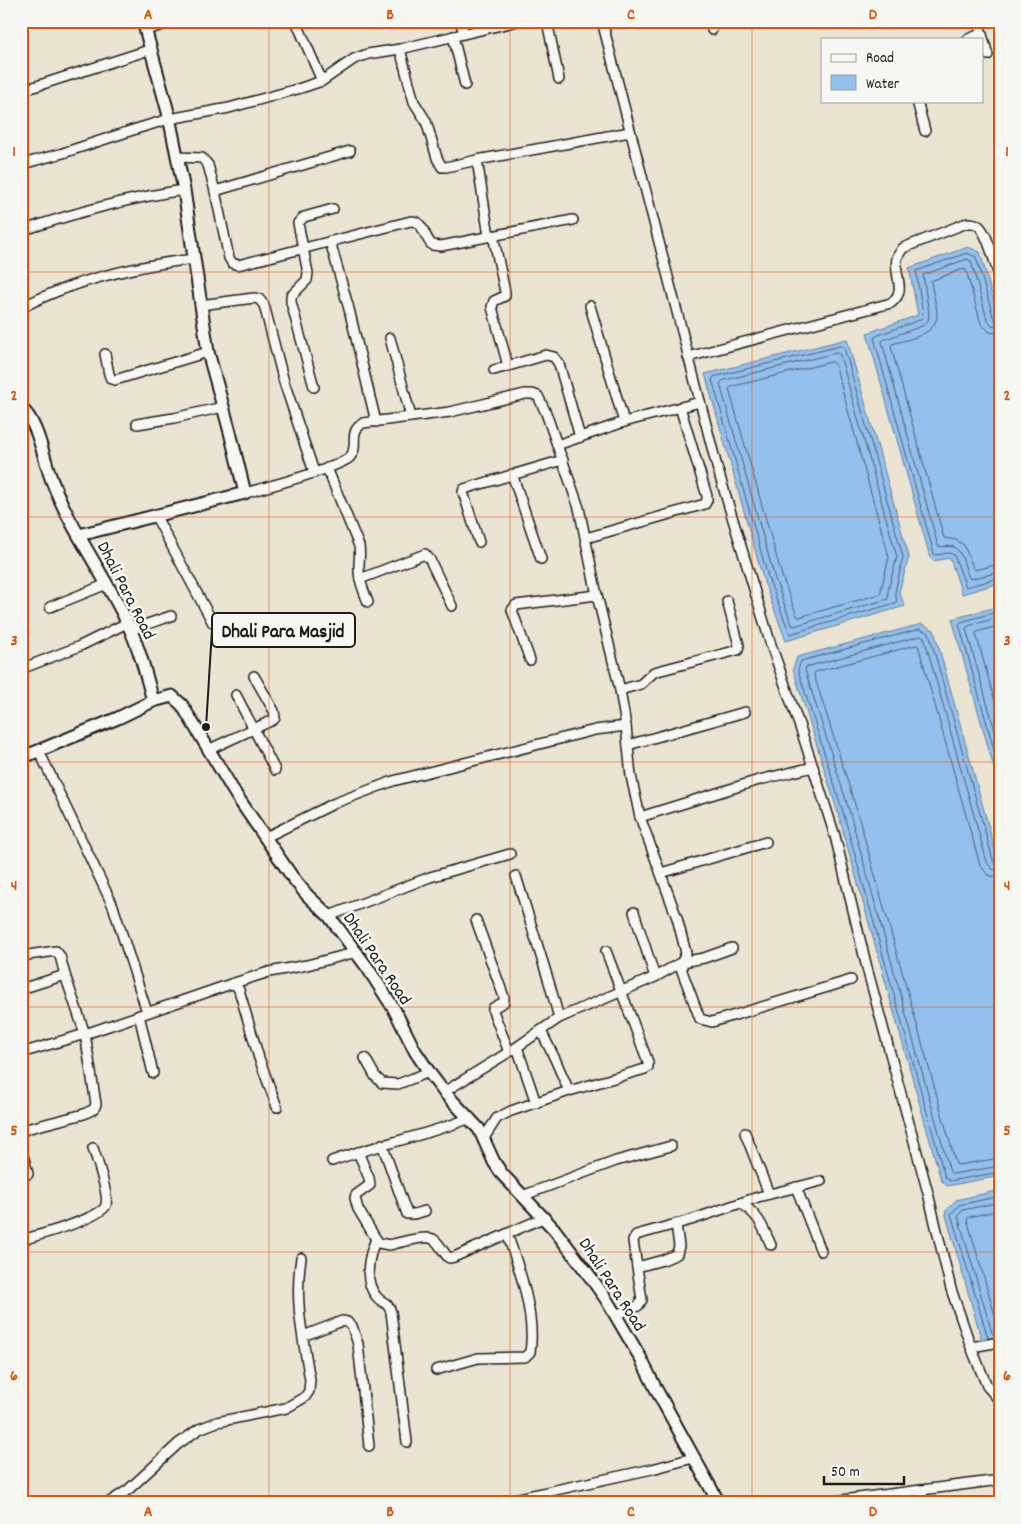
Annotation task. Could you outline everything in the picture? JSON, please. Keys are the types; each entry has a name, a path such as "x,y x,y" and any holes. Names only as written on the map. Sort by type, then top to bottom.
{"street":[{"path":"176,21 145,26 169,119 184,190 208,352 244,493"},
{"path":"296,21 322,80"},
{"path":"460,21 464,33"},
{"path":"21,162 26,163 63,153 136,128 169,119 237,106 301,88 322,80 354,59 368,54 400,49 518,21"},
{"path":"548,21 559,79"},
{"path":"602,21 717,467 771,644 835,836 868,972 928,1193 951,1289 971,1348 987,1386 1000,1401"},
{"path":"978,21 982,38"},
{"path":"971,38 981,34"},
{"path":"453,36 465,85"},
{"path":"984,43 988,55"},
{"path":"21,91 152,49"},
{"path":"400,49 414,102 430,129 439,163 442,166 446,167 630,132"},
{"path":"917,102 925,131"},
{"path":"215,191 350,151"},
{"path":"177,157 202,158 208,165 229,258 232,263 238,264 411,221 421,224 426,239 432,245 441,246 573,220"},
{"path":"478,160 491,235 505,292 505,296 494,302 492,307 508,366"},
{"path":"21,231 79,213 152,195 184,190"},
{"path":"314,387 291,302 291,296 307,280 308,273 298,223 299,220 333,209"},
{"path":"688,357 892,303 898,298 900,292 897,257 903,248 964,224 972,223 979,226 985,237 1000,279"},
{"path":"330,241 349,309 376,422"},
{"path":"21,308 52,294 110,275 173,261 194,259"},
{"path":"200,305 254,298 260,299 264,305 284,382 314,472"},
{"path":"590,306 624,422"},
{"path":"390,338 411,417"},
{"path":"105,354 109,374 111,379 115,380 208,352"},
{"path":"494,370 546,355 554,357 559,364 580,436"},
{"path":"79,535 244,493 327,468 351,457 354,449 355,432 357,427 363,424 450,412 532,394 538,396 558,445 580,508 597,595 620,690 626,726 630,776 640,817 685,945 686,953 682,962 682,971 697,1014 700,1019 712,1022 850,980"},
{"path":"558,445 624,422 700,402"},
{"path":"586,538 705,504 707,496 680,406"},
{"path":"137,424 223,407"},
{"name":"Dhali Para Road","path":"21,408 26,412 37,434 56,492 129,626 143,664 153,701 165,696 172,696 176,698 186,711 236,795 293,878 329,916 357,952 394,1010 415,1051 429,1072 444,1092 470,1118 484,1138 494,1162 502,1174 554,1229 586,1271 640,1357 719,1503"},
{"path":"480,542 463,492 464,488 563,460"},
{"path":"327,468 359,546 361,555 360,579 368,602"},
{"path":"512,474 542,559"},
{"path":"155,516 213,623"},
{"path":"360,579 425,554 430,560 452,606"},
{"path":"50,607 107,584"},
{"path":"530,660 512,610 513,607 516,605 597,595"},
{"path":"620,690 641,684 654,672 738,650 739,645 727,601"},
{"path":"21,668 129,626 171,616"},
{"path":"210,749 273,720 276,714 254,676"},
{"path":"236,696 275,770"},
{"path":"21,758 111,721 153,701"},
{"path":"628,744 745,712"},
{"path":"266,837 334,803 393,782 586,732 626,726"},
{"path":"39,751 113,906 122,930 143,1013 152,1073"},
{"path":"640,817 759,780 813,766"},
{"path":"660,874 766,842"},
{"path":"329,916 430,877 510,854"},
{"path":"516,876 559,1018"},
{"path":"634,912 655,977"},
{"path":"476,920 504,997 504,1002 493,1008 493,1011 513,1049 536,1103"},
{"path":"444,1092 559,1018 655,977 682,962 704,958 732,948"},
{"path":"21,956 56,951 60,956 85,1034 96,1104 94,1109 84,1114 26,1128 21,1133"},
{"path":"484,1138 498,1118 511,1111 648,1067 648,1062 606,951"},
{"path":"21,1053 85,1034 269,972 307,965 357,952"},
{"path":"21,989 65,975"},
{"path":"231,984 236,985 239,990 259,1058 277,1107"},
{"path":"541,1031 569,1091"},
{"path":"365,1058 375,1076 382,1083 398,1084 429,1072"},
{"path":"332,1160 382,1144 443,1129 470,1118"},
{"path":"745,1133 769,1194"},
{"path":"382,1144 406,1211 410,1215 425,1211"},
{"path":"522,1196 616,1161 671,1146"},
{"path":"21,1148 28,1174"},
{"path":"21,1240 77,1222 102,1211 106,1206 106,1196 93,1148"},
{"path":"358,1152 370,1185 356,1195 355,1203 380,1243 389,1245 428,1237 435,1240 450,1258 543,1218"},
{"path":"615,1316 641,1304 642,1292 634,1238 641,1233 676,1224 769,1194 820,1181"},
{"path":"796,1187 821,1251"},
{"path":"741,1203 758,1218 771,1244"},
{"path":"637,1267 677,1254 679,1246 676,1224"},
{"path":"436,1370 478,1358 525,1357 530,1352 529,1318 524,1288 507,1234"},
{"path":"376,1239 368,1259 370,1280 374,1294 377,1298 387,1302 392,1312 407,1442"},
{"path":"108,1503 128,1490 178,1444 199,1428 218,1422 286,1408 305,1398 309,1391 310,1380 297,1292 301,1258"},
{"path":"303,1336 342,1321 352,1326 358,1344 369,1446"},
{"path":"971,1348 1000,1342"},
{"path":"496,1503 694,1458"},
{"path":"819,1503 1000,1480"},
{"path":"920,1490 922,1503"}],"water":[{"path":"968,247 980,252 1000,324 1000,583 962,594 950,558 933,561 930,557 867,333 918,315 909,268"},
{"path":"847,339 909,557 899,592 905,606 786,641 764,582 705,374"},
{"path":"1000,606 1000,789 952,619"},
{"path":"922,624 934,630 1000,868 1000,1176 947,1186 941,1180 838,813 793,669 797,657"},
{"path":"1000,1190 1000,1346 982,1341 945,1212 956,1200"}],"place":[{"name":"Dhali Para Masjid","path":"206,727"}]}
